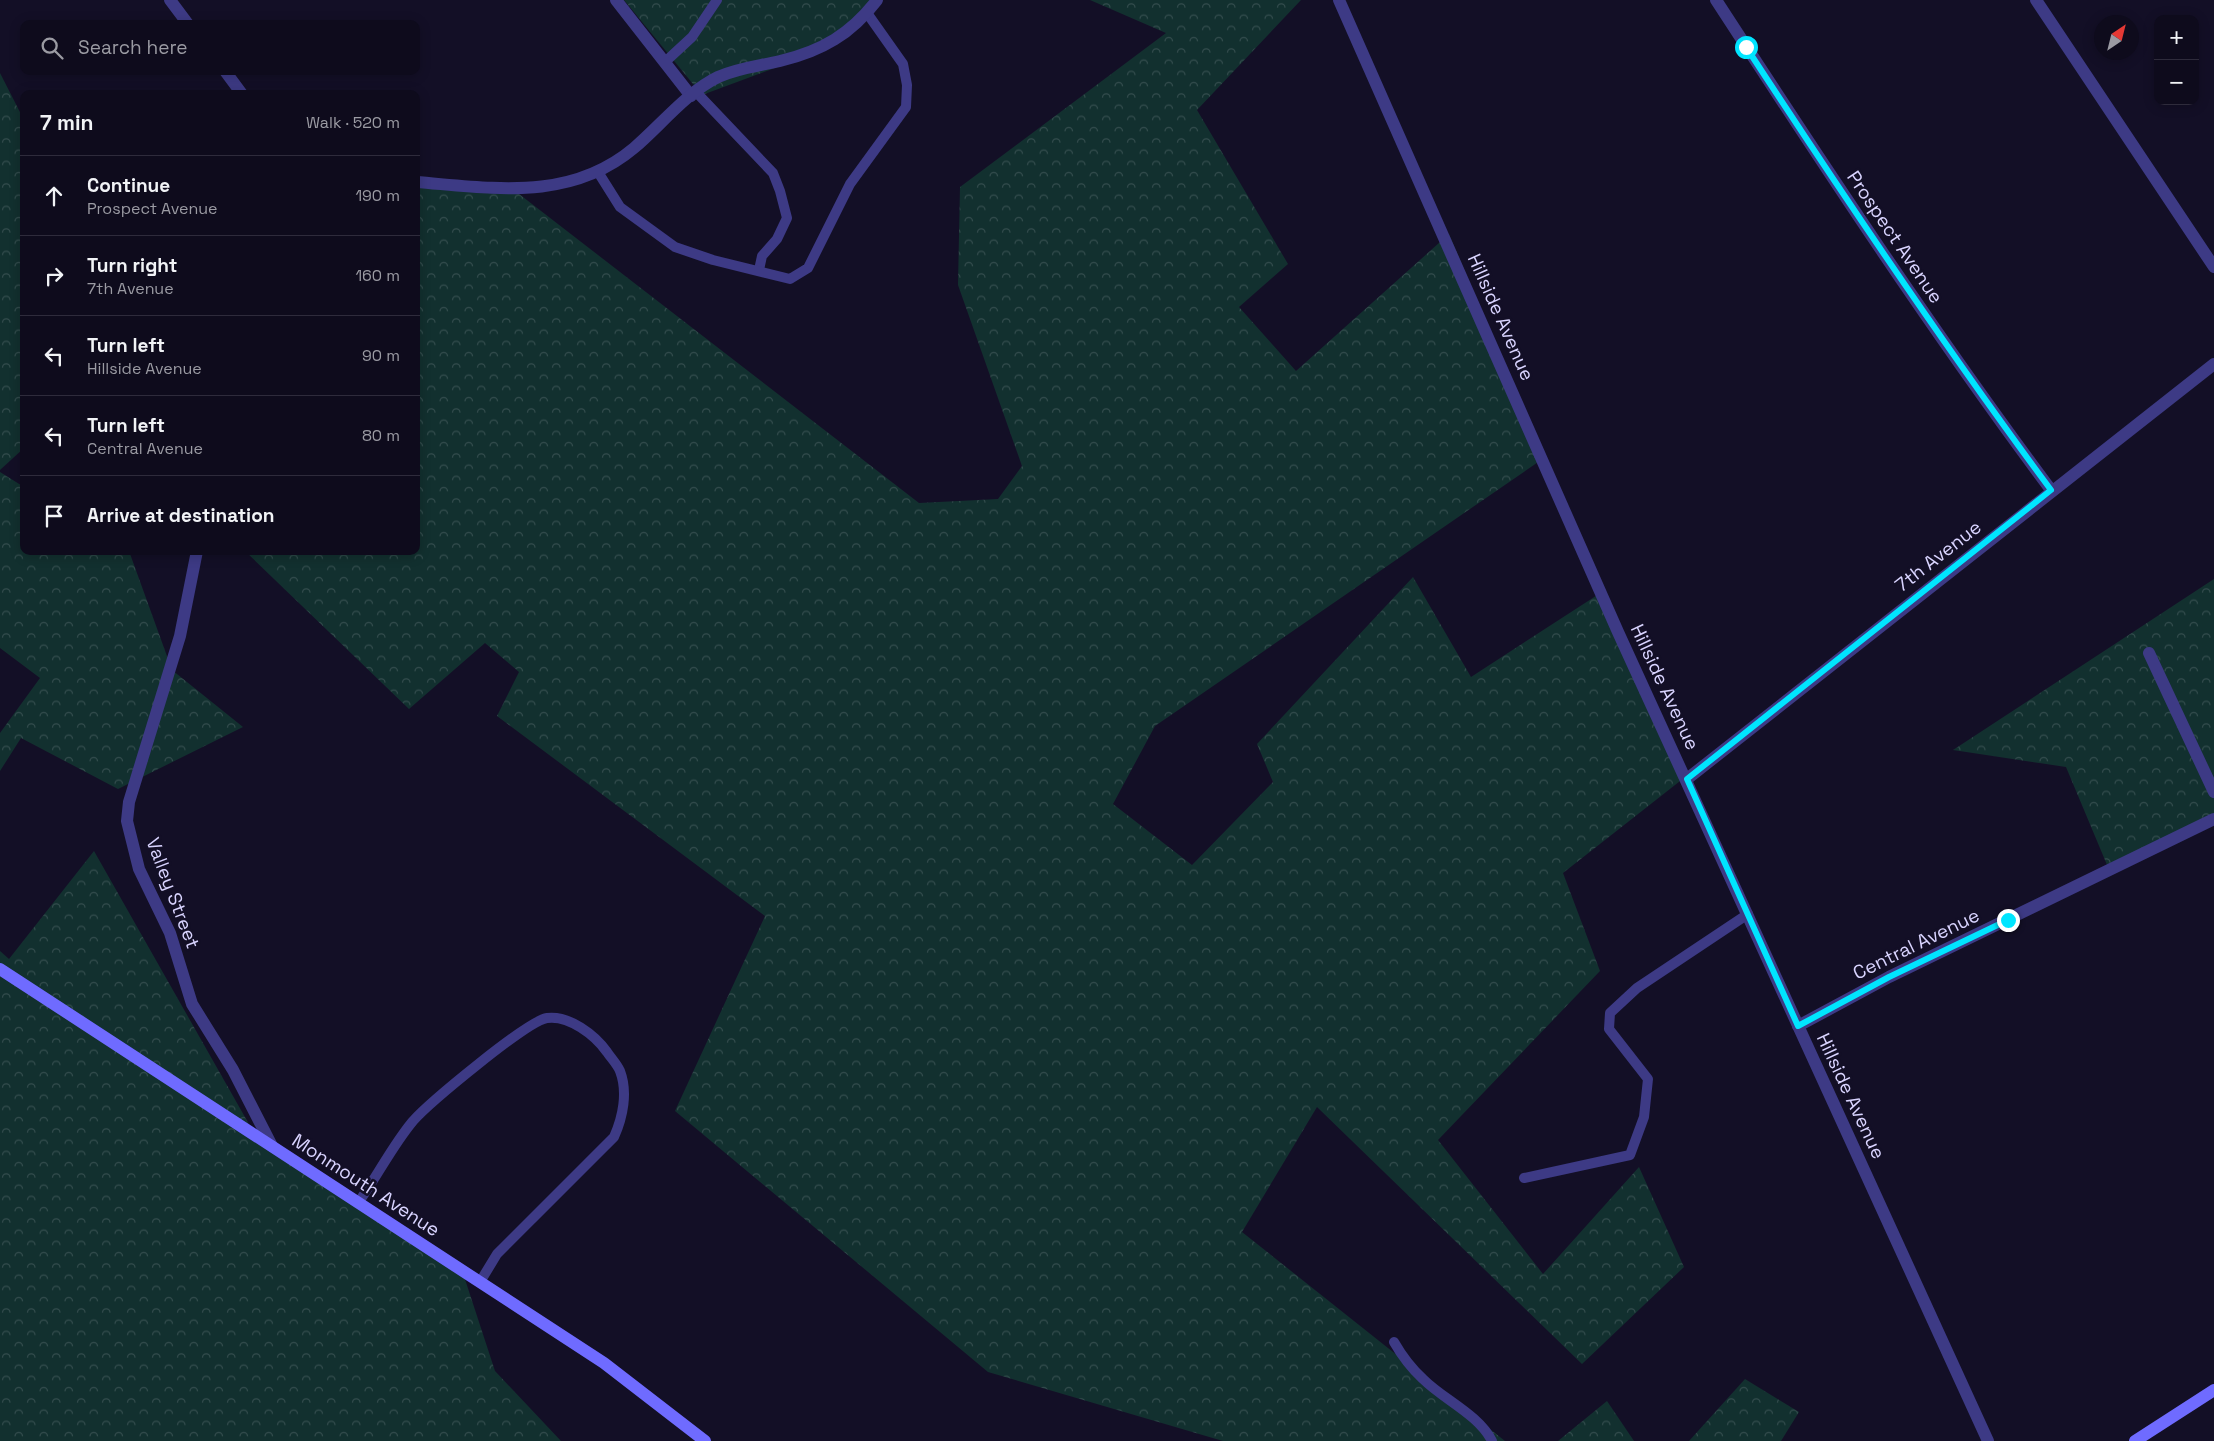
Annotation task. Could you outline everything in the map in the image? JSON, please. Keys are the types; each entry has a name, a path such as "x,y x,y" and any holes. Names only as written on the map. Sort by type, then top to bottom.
{"street":[{"path":"170,0 185,20"},
{"path":"616,0 665,62 694,94"},
{"path":"420,182 489,188 529,188 573,182 598,172 632,150 694,94 716,78 738,69 780,61 811,52 847,33 867,14 877,0"},
{"name":"Hillside Avenue","path":"1339,0 1618,632 1687,779 1988,1441"},
{"name":"Prospect Avenue","path":"1716,0 1844,196 1991,410 2051,490"},
{"path":"2036,0 2214,267"},
{"path":"228,75 239,90"},
{"name":"7th Avenue","path":"1687,779 2051,490 2214,364"},
{"name":"Valley Street","path":"196,555 180,636 129,802 127,821 139,869 170,933 192,1004 233,1070 272,1146"},
{"path":"2149,653 2214,792"},
{"name":"Central Avenue","path":"1798,1026 1889,977 2214,819"},
{"name":"Monmouth Avenue","path":"0,968 185,1091 604,1363 705,1441"},
{"path":"2135,1441 2214,1390"}],"lane":[{"path":"665,62 692,37 717,0"},
{"path":"598,172 620,207 675,247 713,260 790,279 808,268 850,184 906,107 907,86 903,64 867,14"},
{"path":"694,94 773,173 780,191 787,218 777,239 762,256 759,270"},
{"path":"1524,1178 1630,1155 1644,1117 1648,1078 1609,1029 1610,1014 1638,988 1748,914"},
{"path":"358,1203 413,1122 435,1099 525,1029 545,1018 557,1018 572,1023 591,1035 605,1049 620,1071 623,1093 623,1117 614,1137 497,1254 480,1282"},
{"path":"1394,1342 1404,1359 1423,1379 1481,1426 1492,1441"}],"green space":[{"path":"624,0 883,0 829,48 702,95"},
{"path":"1090,0 1301,0 1197,110 1288,264 1239,307 1296,371 1449,234 1544,458 1155,726 1113,804 1192,865 1273,782 1257,744 1413,577 1471,677 1602,592 1689,774 1563,873 1600,971 1438,1140 1543,1274 1639,1167 1684,1267 1582,1364 1317,1107 1242,1232 1505,1441 1223,1441 988,1372 675,1111 765,916 497,716 519,672 485,643 409,709 249,555 420,555 420,178 510,187 919,503 998,499 1022,466 958,285 960,187 1166,33"},
{"path":"0,73 20,112 20,452 0,470"},
{"path":"0,472 20,484 20,555 130,555 172,670 243,727 118,789 21,738 0,771 0,733 40,678 0,648"},
{"path":"2214,579 2214,824 2110,872 2066,767 1953,750"},
{"path":"94,851 254,1133 460,1264 495,1371 561,1441 0,1441 0,951 9,959"},
{"path":"1745,1379 1799,1412 1781,1441 1689,1441"},
{"path":"1607,1401 1634,1441 1558,1441"}],"route":[{"path":"1746,47 1827,171 1991,410 2051,490 1687,779 1798,1026 1889,977 2008,920"}]}
